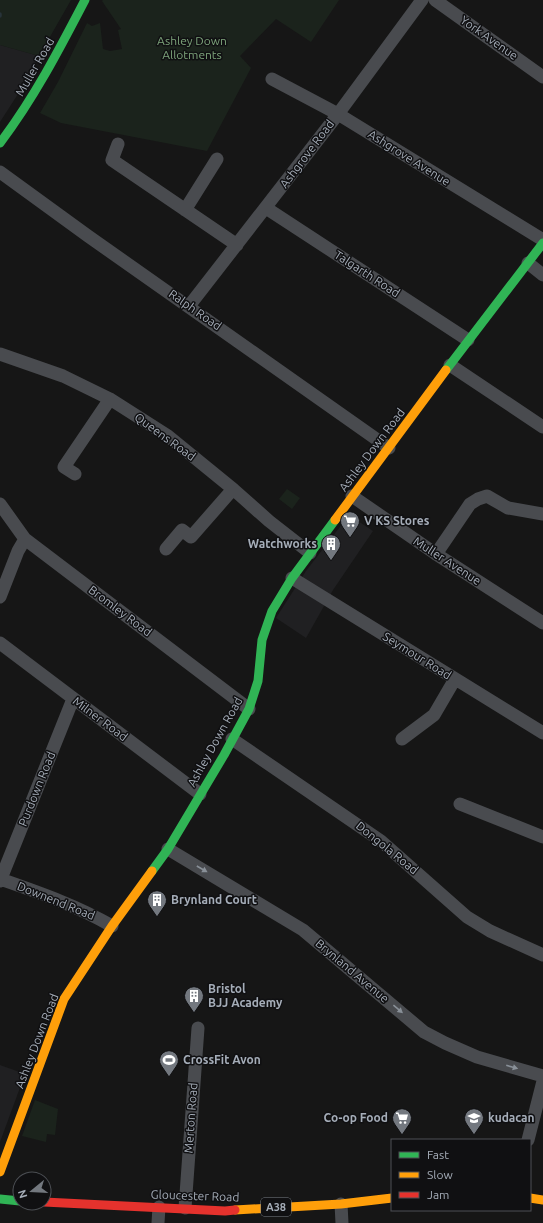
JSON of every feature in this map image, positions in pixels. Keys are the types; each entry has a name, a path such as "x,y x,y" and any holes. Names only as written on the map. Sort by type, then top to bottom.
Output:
{"main road":[{"name":"Muller Road","path":"0,143 19,118 44,78 85,0"},
{"name":"Ashley Down Road","path":"0,1172 64,999 112,926 168,849 224,755 249,709 258,681 262,640 272,611 292,578 310,553 468,340 528,264 543,242"},
{"name":"Gloucester Road","path":"52,1202 225,1211 341,1204 391,1198"},
{"path":"531,1198 543,1200"},
{"path":"0,1199 12,1200"}],"street":[{"name":"Ashgrove Road","path":"189,306 338,114 422,0"},
{"name":"York Avenue","path":"435,0 543,77"},
{"name":"Ashgrove Avenue","path":"272,79 338,114 543,242"},
{"path":"118,144 112,160 237,245"},
{"path":"185,210 217,159"},
{"name":"Ralph Road","path":"0,172 389,448"},
{"name":"Talgarth Road","path":"266,208 468,340"},
{"path":"528,264 543,275"},
{"name":"Queens Road","path":"0,354 63,376 110,399 168,436 233,489 269,521 310,553"},
{"path":"450,365 543,427"},
{"path":"75,474 64,467 110,399"},
{"path":"166,549 182,530 191,537 233,489"},
{"name":"Muller Avenue","path":"352,496 436,554 543,623"},
{"path":"436,554 470,504 478,499 487,496 508,508 543,514"},
{"name":"Bromley Road","path":"0,504 25,539 249,709"},
{"path":"0,597 18,551 25,539"},
{"name":"Seymour Road","path":"292,578 543,733"},
{"name":"Milner Road","path":"0,643 200,794"},
{"path":"402,739 434,715 455,679"},
{"name":"Purdown Road","path":"0,879 73,699"},
{"name":"Dongola Road","path":"232,739 381,841 467,917 490,931 543,955"},
{"path":"460,804 543,837"},
{"name":"Brynland Avenue","path":"168,849 303,930 424,1032 477,1057 543,1076"},
{"name":"Downend Road","path":"0,879 57,899 89,913 112,926"},
{"name":"Merton Road","path":"185,1208 198,1028"},
{"path":"528,1139 543,1081"},
{"path":"341,1204 342,1223"},
{"path":"158,1223 159,1207"}],"shaded area":[{"path":"0,45 39,56 27,80 0,122"},
{"path":"349,515 373,531 333,590 306,638 276,618 306,571"},
{"path":"0,1065 25,1074 0,1142"}],"green space":[{"path":"0,0 71,0 39,56 0,45"},
{"name":"Ashley Down Allotments","path":"339,0 311,42 276,19 240,56 251,68 207,151 61,123 40,113 58,82 87,23 92,26 100,23 103,49 110,51 122,49 118,30 121,29 102,1"},
{"path":"287,489 300,498 292,509 279,499"},
{"path":"35,1100 58,1109 55,1135 47,1134 46,1142 22,1136"}],"traffic: fast":[{"path":"0,143 35,91 85,0"},
{"path":"446,370 543,243"},
{"path":"152,871 168,849 224,755 249,709 258,681 262,640 272,611 292,578 335,520"},
{"path":"0,1199 12,1200"}],"traffic: slow":[{"path":"335,520 446,370"},
{"path":"0,1172 64,999 112,926 152,871"},
{"path":"235,1210 341,1204 391,1198"},
{"path":"531,1198 543,1200"}],"traffic: jam":[{"path":"52,1202 225,1211 235,1210"}],"place":[{"name":"V KS Stores","path":"350,538"},
{"name":"Watchworks","path":"331,561"},
{"name":"Brynland Court","path":"157,917"},
{"name":"Bristol BJJ Academy","path":"194,1013"},
{"name":"CrossFit Avon","path":"169,1077"},
{"name":"Co-op Food","path":"402,1135"},
{"name":"kudacan","path":"474,1135"}]}
